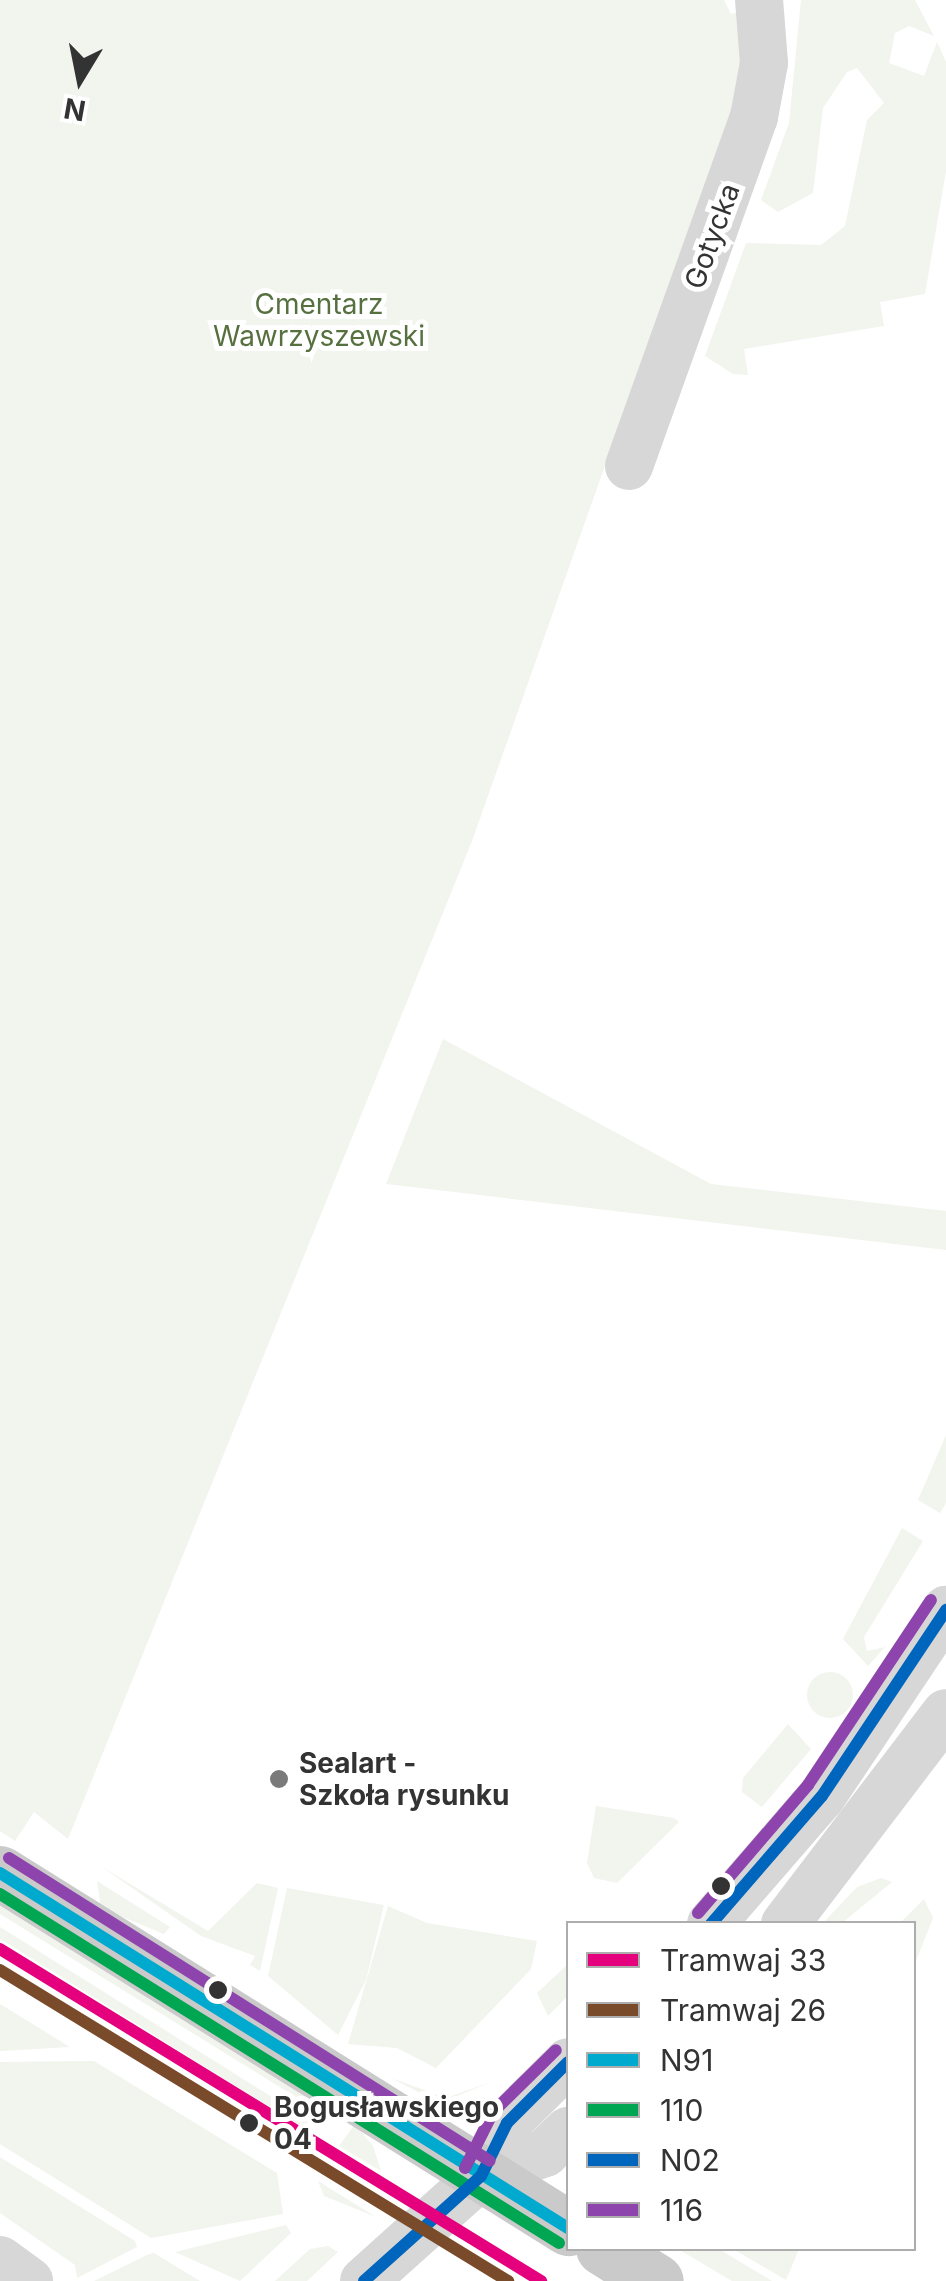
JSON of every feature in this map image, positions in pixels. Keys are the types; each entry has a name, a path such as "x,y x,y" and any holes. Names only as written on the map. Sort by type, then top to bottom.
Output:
{"main road":[{"path":"0,1873 566,2227"},
{"path":"608,2251 656,2281"}],"street":[{"name":"Gotycka","path":"629,466 754,118 764,63 759,0"},
{"path":"715,1921 822,1796 946,1610"},
{"path":"787,1921 946,1712"},
{"path":"481,2176 507,2123 566,2064"},
{"path":"364,2281 481,2176 545,2152 566,2133"},
{"path":"0,2260 29,2281"}],"green space":[{"name":"Cmentarz Wawrzyszewski","path":"0,0 724,0 731,14 742,11 745,36 731,110 472,841 68,1839 34,1812 15,1841 0,1831"},
{"path":"801,0 915,0 934,36 909,26 895,33 889,63 924,76 937,42 946,62 946,171 925,294 880,302 884,326 744,349 748,375 733,374 705,356 746,243 821,245 845,226 867,120 884,103 857,68 847,72 823,108 813,193 778,212 761,200 789,123"},
{"path":"443,1039 711,1184 946,1211 946,1250 386,1184"},
{"path":"946,1435 946,1503 940,1513 918,1500"},
{"path":"902,1528 923,1541 864,1637 867,1651 885,1647 868,1666 843,1639"},
{"path":"830,1672 846,1679 853,1695 846,1711 830,1718 814,1711 807,1695 814,1679"},
{"path":"788,1724 811,1749 762,1807 742,1792 743,1778"},
{"path":"596,1806 679,1822 617,1883 594,1878 587,1863"},
{"path":"102,1867 208,1931 257,1883 278,1888 260,1971 250,1965 255,1956 201,1936"},
{"path":"881,1878 892,1882 844,1921 825,1921 857,1887"},
{"path":"97,1881 170,1927 164,1934 101,1908"},
{"path":"287,1888 384,1905 366,1980 338,2035 268,1976"},
{"path":"924,1899 933,1918 916,1961 916,1921 902,1921"},
{"path":"0,1901 325,2099 317,2110 0,1914"},
{"path":"388,1906 427,1923 537,1941 531,1969 436,2068 397,2048 348,2044"},
{"path":"0,1927 310,2121 305,2129 0,1939"},
{"path":"566,1966 566,1998 548,2016 537,1993"},
{"path":"0,2004 70,2047 0,2051"},
{"path":"94,2061 277,2173 283,2214 151,2238 0,2144 0,2062"},
{"path":"391,2078 446,2098 491,2082 440,2103"},
{"path":"355,2124 373,2146 381,2171 339,2146"},
{"path":"0,2157 135,2241 137,2247 77,2278 75,2265 0,2213"},
{"path":"318,2181 376,2217 324,2196"},
{"path":"286,2225 291,2233 240,2281 175,2252"},
{"path":"328,2246 338,2252 307,2281 275,2281 310,2249"},
{"path":"681,2251 722,2251 772,2281 732,2281"},
{"path":"736,2251 798,2251 786,2280"},
{"path":"154,2253 200,2281 94,2281 147,2255"}],"tram line":[{"name":"33","path":"0,1949 541,2281"},
{"name":"26","path":"0,1970 508,2281"}],"transit line":[{"name":"116","path":"698,1913 808,1785 931,1600"},
{"name":"N02","path":"714,1921 822,1796 946,1610"},
{"name":"116","path":"9,1858 490,2161"},
{"name":"N91","path":"0,1873 566,2227"},
{"name":"110","path":"0,1894 559,2243"},
{"name":"116","path":"465,2168 493,2112 556,2050"},
{"name":"N02","path":"364,2281 481,2176 507,2123 566,2064"}],"place":[{"name":"Sealart - Szkoła rysunku","path":"279,1779"},
{"name":"Bogusławskiego 04","path":"249,2123"}]}
